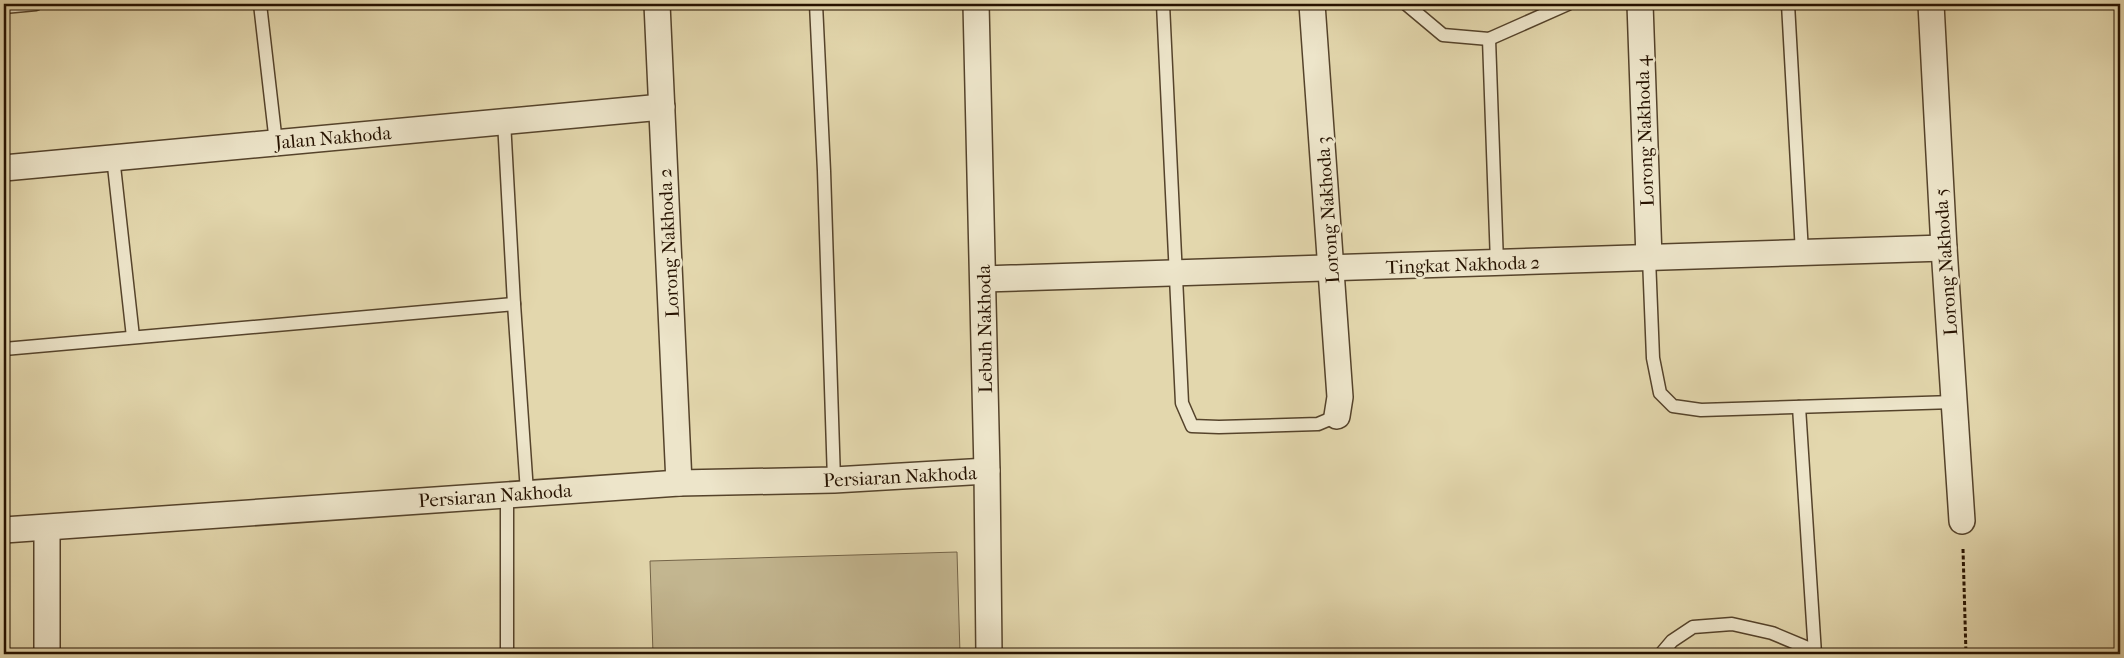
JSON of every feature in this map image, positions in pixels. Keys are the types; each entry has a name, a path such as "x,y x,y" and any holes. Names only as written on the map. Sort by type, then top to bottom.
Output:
{"street":[{"name":"Lorong Nakhoda 2","path":"656,4 679,483"},
{"name":"Lebuh Nakhoda","path":"976,4 988,471 989,654"},
{"name":"Lorong Nakhoda 3","path":"1312,4 1340,397 1336,416"},
{"name":"Lorong Nakhoda 4","path":"1640,4 1650,258"},
{"name":"Lorong Nakhoda 5","path":"1931,4 1944,248 1962,521"},
{"name":"Jalan Nakhoda","path":"4,168 662,106"},
{"name":"Tingkat Nakhoda 2","path":"983,279 1944,248"},
{"name":"Persiaran Nakhoda","path":"4,530 679,483 834,480 988,471"},
{"path":"47,528 47,654"}],"lane":[{"path":"4,7 36,4"},
{"path":"260,4 276,143"},
{"path":"816,4 824,171 834,480"},
{"path":"1163,4 1182,403 1192,426 1220,428 1318,424 1336,416"},
{"path":"1406,4 1443,35 1489,39 1568,4"},
{"path":"1788,4 1802,252"},
{"path":"1489,39 1497,263"},
{"path":"504,121 514,304 517,493 507,654"},
{"path":"113,158 133,337"},
{"path":"1650,258 1653,358 1660,393 1673,406 1701,410 1954,402"},
{"path":"4,349 514,304"},
{"path":"1661,654 1672,641 1693,627 1732,624 1772,633 1815,653 1799,407"}],"path":[{"path":"1962,521 1966,654"}],"shaded area":[{"path":"957,552 960,654 653,654 650,561"}]}
